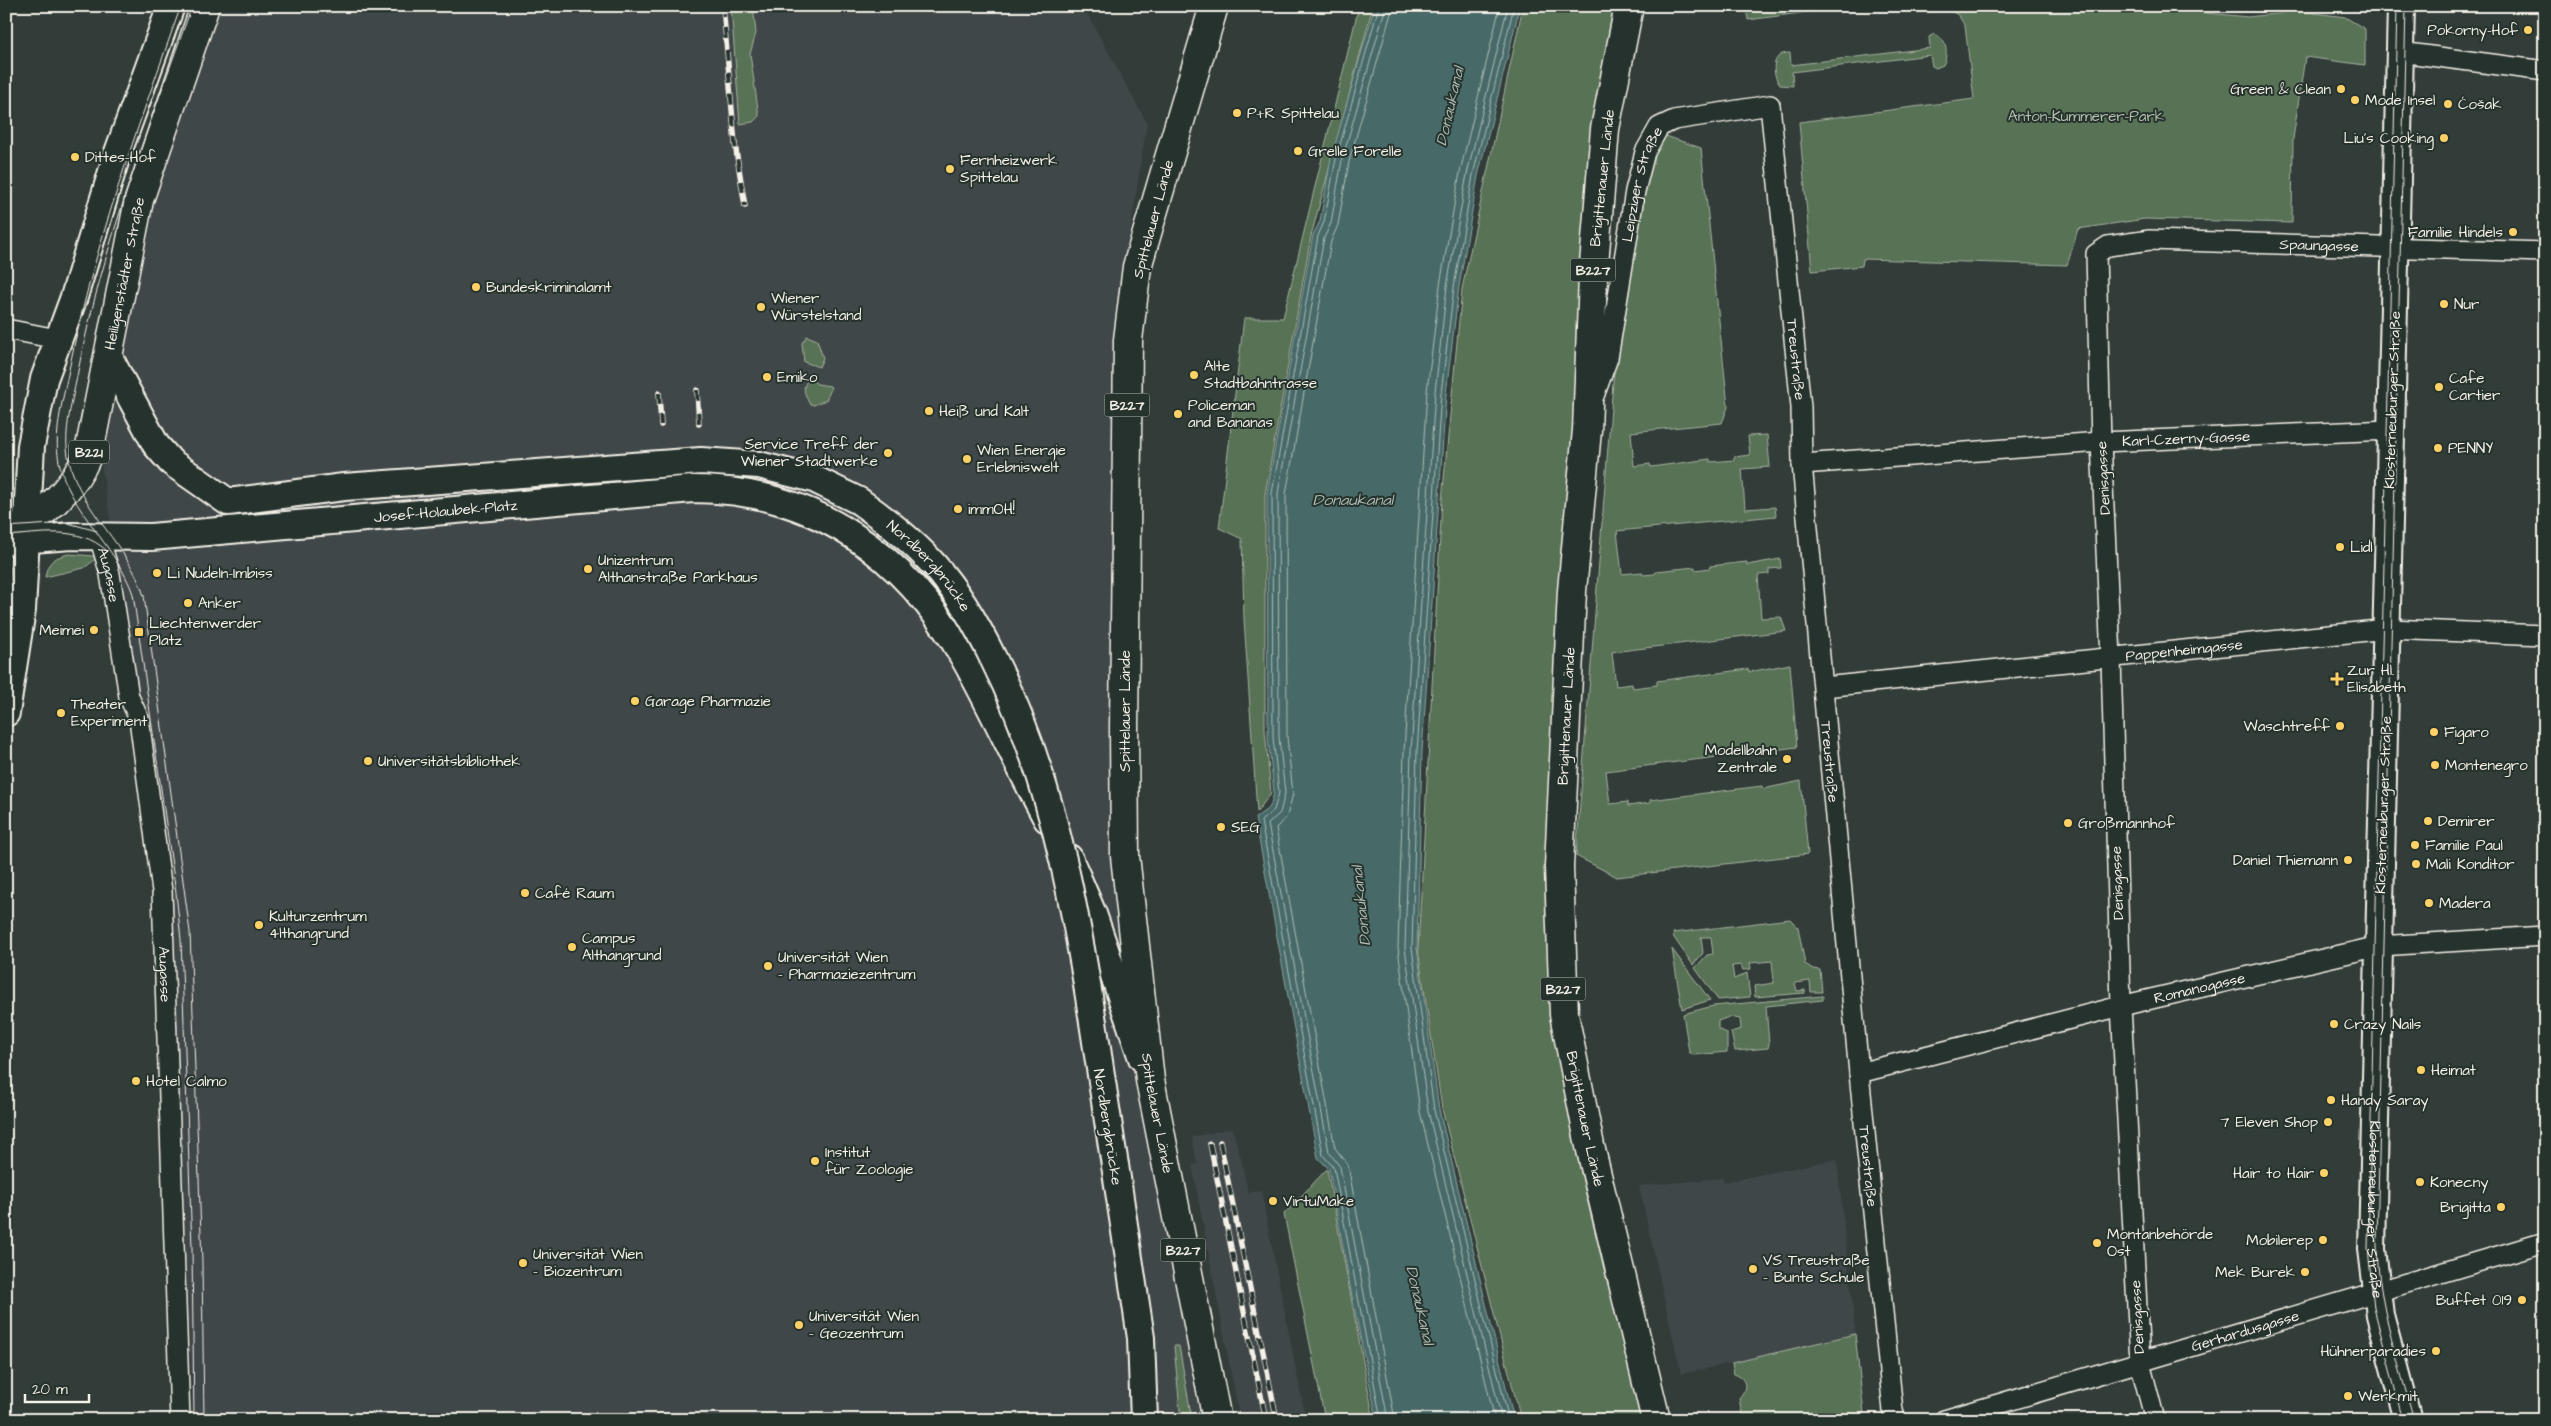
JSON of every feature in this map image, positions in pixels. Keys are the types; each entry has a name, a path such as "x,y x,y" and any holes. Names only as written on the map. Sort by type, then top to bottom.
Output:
{"main road":[{"path":"6,713 22,610 14,532 34,422 46,373 74,297 117,155 171,6"},
{"name":"Heiligenstädter Straße","path":"14,532 60,497 82,469 94,436 139,200 205,6"},
{"name":"Spittelauer Lände","path":"1214,6 1137,267 1128,340 1124,543 1125,856 1150,1080 1217,1420"},
{"name":"Brigittenauer Lände","path":"1629,6 1605,129 1592,277 1588,412 1572,591 1559,867 1564,1014 1590,1146 1656,1420"},
{"name":"Klosterneuburger Straße","path":"2401,6 2397,248 2372,1248 2376,1292 2408,1420"},
{"path":"109,357 156,445 171,462 228,502"},
{"name":"Nordbergbrücke","path":"659,463 721,461 759,465 814,479 859,501 888,521 935,565 956,593 989,649 1025,727 1051,814 1064,867 1115,1165 1141,1338 1144,1420"},
{"name":"Josef-Holaubek-Platz","path":"228,502 344,487 659,463"},
{"path":"601,468 604,496"},
{"name":"Nordbergbrücke","path":"662,491 693,489 739,491 784,501 810,511 834,523 880,554 930,607 964,657 1029,786 1069,858 1092,914 1150,1080"},
{"name":"Josef-Holaubek-Platz","path":"100,536 140,538 229,531 662,491"},
{"path":"14,532 100,536"}],"street":[{"path":"2400,52 2545,71"},
{"name":"Leipziger Straße","path":"1588,412 1608,358 1635,191 1645,152 1659,127 1674,120 1770,105"},
{"name":"Treustraße","path":"1770,105 1801,407 1802,464 1859,1073 1893,1411 1896,1420"},
{"name":"Spaungasse","path":"2096,254 2108,246 2150,240 2545,252"},
{"name":"Denisgasse","path":"2096,254 2101,442 2111,658 2121,1006 2140,1363 2155,1420"},
{"path":"6,329 57,339"},
{"name":"Karl-Czerny-Gasse","path":"1802,464 2101,442 2391,430"},
{"path":"228,502 229,531"},
{"name":"Augasse","path":"100,536 110,574 129,697 139,719 162,891 180,1420"},
{"name":"Pappenheimgasse","path":"1824,687 2387,629 2545,634"},
{"name":"Romanogasse","path":"1859,1073 2121,1006 2379,946 2545,936"},
{"name":"Gerhardusgasse","path":"1944,1420 2545,1242"}],"shaded area":[{"path":"205,6 1083,6 1147,123 1118,312 1125,942 1214,1420 193,1420 170,886 91,402"},
{"path":"1232,1128 1248,1192 1261,1191 1306,1420 1241,1420 1239,1415 1192,1165 1197,1164 1192,1137"},
{"name":"VS Treustraße - Bunte Schule","path":"1837,1159 1864,1414 1844,1420 1743,1420 1739,1398 1745,1391 1746,1384 1741,1376 1734,1374 1732,1363 1681,1374 1639,1186 1722,1178 1724,1182"}],"green space":[{"path":"731,6 753,6 756,33 750,54 759,116 753,122 740,124"},
{"path":"1359,6 1373,6 1311,236 1265,494 1265,730 1271,793 1257,812 1244,619 1242,539 1219,528 1244,318 1283,318"},
{"path":"1523,6 1613,6 1592,139 1547,872 1547,941 1552,1009 1568,1113 1591,1216 1642,1420 1521,1420 1442,1109 1418,949 1442,500 1462,289"},
{"path":"1746,6 1853,6 1748,20"},
{"name":"Anton-Kummerer-Park","path":"1910,6 2137,6 2248,17 2300,11 2345,17 2365,29 2365,65 2305,57 2293,139 2292,223 2145,219 2078,229 2067,265 1863,259 1862,266 1812,271 1799,122 1974,99 1965,26 1958,15 1949,10 1915,13 1912,12"},
{"path":"1934,34 1942,39 1946,47 1945,61 1943,65 1936,68 1932,66 1930,55 1792,72 1793,86 1780,85 1775,75 1774,64 1779,56 1784,54 1790,53 1791,65 1930,48 1929,37"},
{"path":"1663,135 1701,148 1728,407 1722,423 1631,432 1634,466 1650,464 1651,467 1710,459 1710,462 1734,460 1734,457 1750,455 1748,436 1767,435 1770,467 1742,469 1745,509 1775,507 1776,516 1617,531 1622,574 1642,572 1643,575 1655,574 1656,571 1695,567 1695,570 1710,568 1710,566 1747,562 1747,565 1780,559 1781,568 1769,569 1769,574 1758,575 1761,618 1781,617 1786,631 1612,652 1616,686 1632,684 1633,688 1657,685 1657,681 1748,669 1749,672 1790,664 1797,747 1606,771 1610,804 1628,802 1628,806 1650,803 1650,800 1762,786 1763,789 1801,781 1808,854 1617,877 1576,856 1616,344 1641,192"},
{"path":"807,336 817,340 823,358 819,367 804,362 802,343"},
{"path":"810,378 817,384 830,386 831,389 826,400 814,405 809,403 804,389 805,384"},
{"path":"69,554 93,556 96,559 84,568 45,577 47,568 52,561"},
{"path":"1790,919 1798,927 1805,964 1813,969 1820,970 1822,992 1811,992 1810,981 1795,983 1797,991 1805,990 1805,993 1755,997 1754,986 1774,983 1772,961 1750,963 1751,969 1743,970 1741,965 1732,966 1734,979 1747,973 1750,997 1718,1000 1695,968 1707,955 1713,954 1711,937 1701,937 1703,953 1693,965 1674,938 1673,933"},
{"path":"1672,949 1710,1000 1682,1009"},
{"path":"1823,996 1823,1000 1766,1006 1768,1048 1735,1051 1731,1032 1741,1029 1740,1019 1729,1017 1718,1021 1718,1029 1727,1033 1727,1052 1693,1055 1689,1052 1683,1014 1713,1006"},
{"path":"1327,1169 1374,1420 1325,1420 1284,1214"},
{"path":"1855,1334 1864,1414 1844,1420 1743,1420 1739,1398 1744,1391 1745,1385 1739,1376 1734,1374 1732,1363"},
{"path":"1174,1346 1179,1346 1192,1420 1181,1420"}],"water":[{"name":"Donaukanal","path":"1375,6 1520,6 1478,176 1459,287 1446,394 1422,752 1417,948 1439,1109 1514,1420 1377,1420 1329,1169 1318,1158 1255,818 1270,807 1274,793 1268,738 1267,493 1313,235 1320,221 1331,158"}],"tram line":[{"path":"181,6 105,228 80,319 62,401 57,438 59,462 64,480 83,512 116,560 133,594 176,893 181,940 192,1248 194,1420"},
{"path":"192,6 128,187 100,278 88,324 69,416 67,450 75,479 94,513 128,561 144,596 190,932 202,1262 204,1420"},
{"path":"2397,6 2368,1249 2374,1308 2403,1420"},
{"path":"2406,6 2377,1244 2378,1267 2385,1311 2414,1420"},
{"path":"6,527 68,523 97,531"},
{"path":"6,536 46,533 71,534 95,542 106,550"}],"railway":[{"path":"723,6 735,144 745,206"},
{"path":"697,390 699,424"},
{"path":"659,393 661,425"},
{"path":"1220,1142 1277,1420"},
{"path":"1210,1144 1266,1420"}],"place":[{"name":"Pokorny-Hof","path":"2528,30"},
{"name":"Green & Clean","path":"2341,89"},
{"name":"Mode Insel","path":"2355,100"},
{"name":"Ćošak","path":"2448,104"},
{"name":"P+R Spittelau","path":"1237,113"},
{"name":"Liu's Cooking","path":"2444,138"},
{"name":"Grelle Forelle","path":"1298,151"},
{"name":"Dittes-Hof","path":"75,157"},
{"name":"Fernheizwerk Spittelau","path":"950,169"},
{"name":"Familie Hindels","path":"2513,232"},
{"name":"Bundeskriminalamt","path":"476,287"},
{"name":"Nur","path":"2444,304"},
{"name":"Wiener Würstelstand","path":"761,307"},
{"name":"Alte Stadtbahntrasse","path":"1194,375"},
{"name":"Emiko","path":"767,377"},
{"name":"Cafe Cartier","path":"2439,387"},
{"name":"Heiß und Kalt","path":"929,411"},
{"name":"Policeman and Bananas","path":"1178,414"},
{"name":"PENNY","path":"2438,448"},
{"name":"Service Treff der Wiener Stadtwerke","path":"888,453"},
{"name":"Wien Energie Erlebniswelt","path":"967,459"},
{"name":"immOH!","path":"958,509"},
{"name":"Lidl","path":"2340,547"},
{"name":"Unizentrum Althanstraße Parkhaus","path":"588,569"},
{"name":"Li Nudeln-Imbiss","path":"157,573"},
{"name":"Anker","path":"188,603"},
{"name":"Meimei","path":"94,630"},
{"name":"Liechtenwerder Platz","path":"139,632"},
{"name":"Zur Hl. Elisabeth","path":"2337,679"},
{"name":"Garage Pharmazie","path":"635,701"},
{"name":"Theater Experiment","path":"61,713"},
{"name":"Waschtreff","path":"2340,726"},
{"name":"Figaro","path":"2434,732"},
{"name":"Modellbahn Zentrale","path":"1787,759"},
{"name":"Universitätsbibliothek","path":"368,761"},
{"name":"Montenegro","path":"2435,765"},
{"name":"Demirer","path":"2428,821"},
{"name":"Großmannhof","path":"2068,823"},
{"name":"SEG","path":"1221,827"},
{"name":"Familie Paul","path":"2415,845"},
{"name":"Daniel Thiemann","path":"2348,860"},
{"name":"Mali Konditor","path":"2416,864"},
{"name":"Café Raum","path":"525,893"},
{"name":"Madera","path":"2429,903"},
{"name":"Kulturzentrum 4lthangrund","path":"259,925"},
{"name":"Campus Althangrund","path":"572,947"},
{"name":"Universität Wien – Pharmaziezentrum","path":"768,966"},
{"name":"Crazy Nails","path":"2334,1024"},
{"name":"Heimat","path":"2421,1070"},
{"name":"Hotel Calmo","path":"136,1081"},
{"name":"Handy Saray","path":"2331,1100"},
{"name":"7 Eleven Shop","path":"2328,1122"},
{"name":"Institut für Zoologie","path":"815,1161"},
{"name":"Hair to Hair","path":"2324,1173"},
{"name":"Konecny","path":"2420,1182"},
{"name":"VirtuMake","path":"1273,1201"},
{"name":"Brigitta","path":"2501,1207"},
{"name":"Mobilerep","path":"2323,1240"},
{"name":"Montanbehörde Ost","path":"2097,1243"},
{"name":"Universität Wien – Biozentrum","path":"523,1263"},
{"name":"VS Treustraße - Bunte Schule","path":"1753,1269"},
{"name":"Mek Burek","path":"2305,1272"},
{"name":"Buffet 019","path":"2522,1300"},
{"name":"Universität Wien – Geozentrum","path":"799,1325"},
{"name":"Hühnerparadies","path":"2436,1351"},
{"name":"Werkmit","path":"2348,1396"}]}
